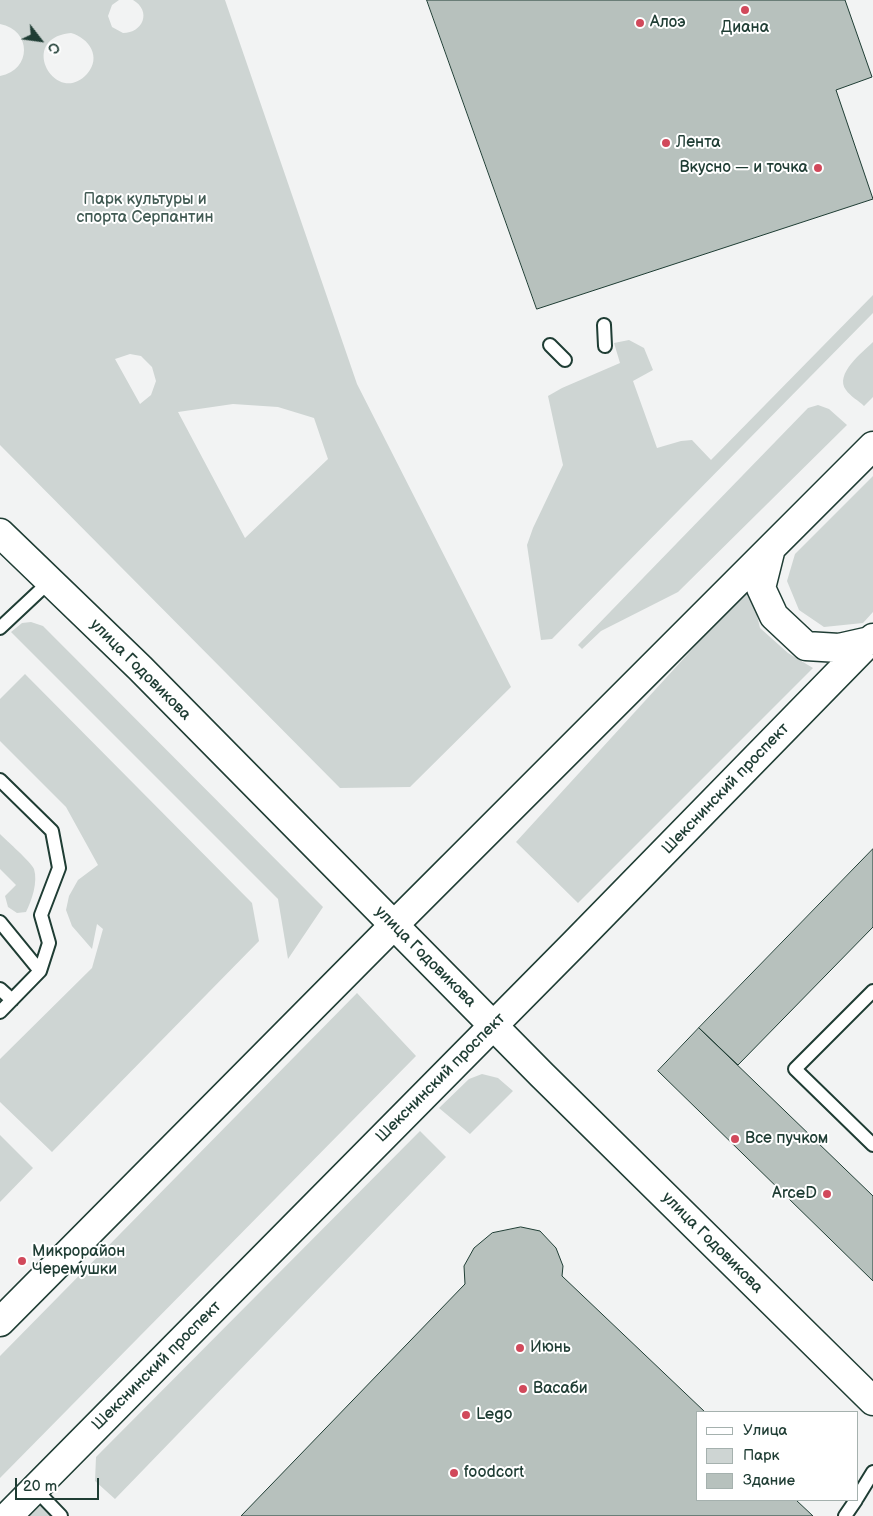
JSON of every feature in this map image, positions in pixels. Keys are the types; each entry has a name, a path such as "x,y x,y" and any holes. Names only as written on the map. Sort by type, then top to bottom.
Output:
{"main road":[{"path":"0,1322 873,446"},
{"name":"улица Годовикова","path":"0,533 140,668 493,1025 873,1401"},
{"path":"771,547 761,588 774,616 806,646 840,648 872,640"},
{"name":"Шекснинский проспект","path":"8,1516 872,640"}],"lane":[{"path":"604,325 605,346"},
{"path":"550,345 565,360"},
{"path":"0,628 49,582"},
{"path":"0,780 52,831 59,868 41,915 50,943 40,971 0,1012"},
{"path":"0,922 40,971"},
{"path":"0,989 12,1000"},
{"path":"873,991 796,1069 873,1145"},
{"path":"858,1496 873,1472"},
{"path":"35,1489 61,1516"},
{"path":"845,1516 855,1501"}],"green space":[{"name":"Парк культуры и спорта Серпантин","path":"0,0 119,0 112,5 108,16 112,27 123,33 136,29 143,21 142,10 133,0 225,0 357,384 511,687 410,787 340,788 0,445 0,76 18,66 24,50 18,34 0,24","holes":["71,33 88,44 93,55 93,61 87,74 75,82 64,83 54,77 47,68 44,57 46,46 55,38","130,354 141,356 152,367 156,381 151,395 140,404 115,359","233,404 278,407 314,418 328,459 245,538 178,412"]},
{"path":"873,295 873,313 552,639 541,640 527,545 533,528 563,465 548,396 620,363 614,343 629,340 644,348 653,370 633,381 657,448 692,440 711,460"},
{"path":"873,342 873,397 864,406 846,390 843,384 844,377 851,364"},
{"path":"818,405 829,409 847,425 678,592 601,631 582,649 578,645 808,408"},
{"path":"873,476 873,612 863,623 824,627 799,610 787,581 795,554"},
{"path":"750,586 760,628 788,653 813,668 578,903 516,842"},
{"path":"31,622 43,626 323,907 288,959 278,899 11,632 22,623"},
{"path":"25,674 252,903 259,941 52,1152 0,1102 0,1059 92,968 103,929 97,924 92,949 72,926 66,910 69,896 78,880 98,865 66,807 0,741 0,699"},
{"path":"0,834 34,869 34,891 26,912 17,913 8,907 5,896 16,885 0,869"},
{"path":"357,993 416,1056 0,1478 0,1356"},
{"path":"482,1074 498,1078 513,1091 470,1134 439,1108 469,1079"},
{"path":"420,1131 446,1157 115,1499 95,1481 96,1457"},
{"path":"0,1135 33,1168 0,1202"},
{"path":"39,1499 55,1516 22,1516"}],"building":[{"name":"Лента","path":"427,0 845,0 872,77 836,90 873,199 537,309"},
{"path":"873,849 873,927 738,1065 699,1028"},
{"path":"699,1028 873,1196 873,1281 658,1071"},
{"name":"Июнь","path":"521,1227 540,1231 556,1248 563,1266 562,1276 704,1411 696,1411 696,1501 797,1501 813,1516 241,1516 465,1284 464,1266 474,1248 492,1233"}],"place":[{"name":"Диана","path":"745,10"},
{"name":"Алоэ","path":"640,23"},
{"name":"Лента","path":"666,143"},
{"name":"Вкусно — и точка","path":"818,168"},
{"name":"Все пучком","path":"735,1139"},
{"name":"ArceD","path":"827,1194"},
{"name":"Микрорайон Черемушки","path":"22,1261"},
{"name":"Июнь","path":"520,1348"},
{"name":"Васаби","path":"523,1389"},
{"name":"Lego","path":"466,1415"},
{"name":"foodcort","path":"454,1473"}]}
